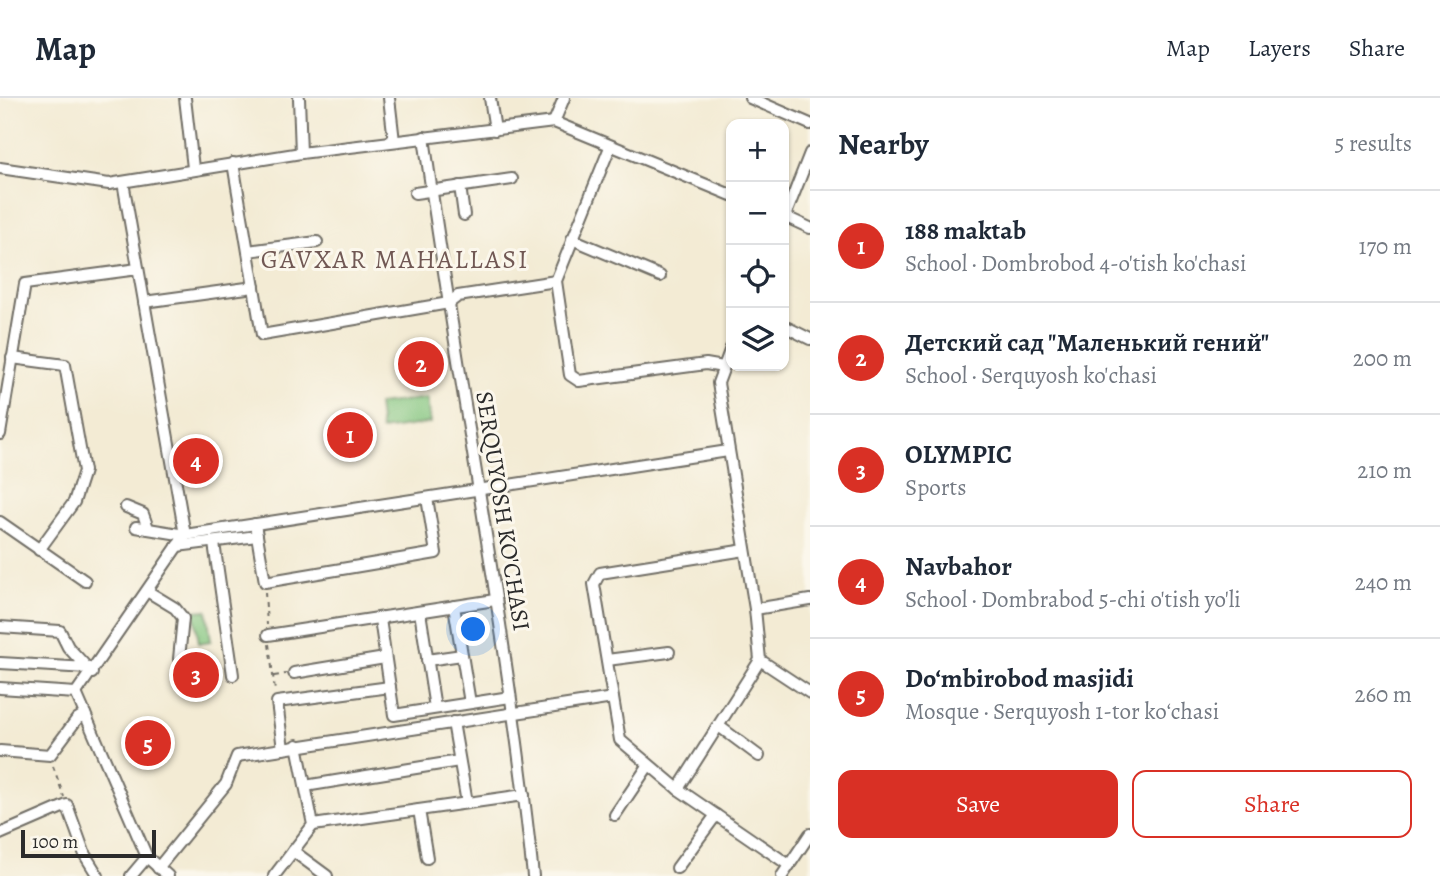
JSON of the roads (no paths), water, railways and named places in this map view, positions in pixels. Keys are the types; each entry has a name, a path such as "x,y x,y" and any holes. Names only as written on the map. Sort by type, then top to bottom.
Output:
{"street":[{"path":"185,98 193,168"},
{"path":"299,98 301,153"},
{"path":"389,98 394,141"},
{"path":"490,98 495,130"},
{"path":"554,122 564,98"},
{"path":"750,98 810,124"},
{"path":"0,169 109,184 193,168 554,122 726,193"},
{"name":"SERQUYOSH KO'CHASI","path":"424,137 513,713 533,876"},
{"path":"610,147 556,281 573,379 706,364 723,367"},
{"path":"789,205 810,153"},
{"path":"233,163 262,334 449,303 458,296 556,281"},
{"path":"415,193 512,179"},
{"path":"75,693 185,535 123,181"},
{"path":"460,187 464,215"},
{"path":"789,219 810,228"},
{"path":"572,239 660,276"},
{"path":"247,251 317,242"},
{"path":"0,434 3,397 25,284 138,269"},
{"path":"144,302 254,287"},
{"path":"789,328 810,339"},
{"path":"12,358 65,365 84,471 75,502 39,550"},
{"path":"678,789 720,727 760,660 755,609 718,383 726,360"},
{"path":"136,527 185,535 728,451"},
{"path":"255,524 265,582 436,553 427,498"},
{"path":"126,507 143,514 148,528"},
{"path":"2,528 85,581"},
{"path":"177,546 257,537"},
{"path":"214,543 233,675"},
{"path":"745,550 600,573 594,584 620,740 678,789 789,865"},
{"path":"147,591 175,608 183,618 179,659"},
{"path":"268,635 495,600"},
{"path":"755,609 810,600"},
{"path":"454,607 470,703"},
{"path":"420,612 435,708"},
{"path":"380,619 394,715 510,697"},
{"path":"0,627 60,631 68,647 90,671"},
{"path":"607,660 669,652"},
{"path":"427,660 462,655"},
{"path":"294,673 386,658"},
{"path":"760,660 810,693"},
{"path":"0,663 90,671"},
{"path":"283,749 277,702 390,687"},
{"path":"0,688 75,693"},
{"path":"75,693 147,857 168,876"},
{"path":"158,868 226,785 237,756 613,698"},
{"path":"0,751 50,755 77,719 85,714"},
{"path":"453,722 467,803"},
{"path":"720,727 759,756"},
{"path":"296,745 313,825"},
{"path":"305,786 459,761"},
{"path":"615,815 648,766"},
{"path":"274,876 313,825 524,795"},
{"path":"0,834 67,805 85,855 97,876"},
{"path":"419,810 427,858"},
{"path":"677,868 716,815"},
{"path":"782,876 810,834"},
{"path":"293,851 327,876"},
{"path":"131,876 147,857"}],"place":[{"name":"Детский сад \"Маленький гений\"","path":"421,364"},
{"name":"188 maktab","path":"350,435"},
{"name":"Navbahor","path":"196,461"},
{"name":"OLYMPIC","path":"196,675"},
{"name":"Do‘mbirobod masjidi","path":"148,743"}],"district":[{"name":"GAVXAR MAHALLASI","path":"395,259"}]}
